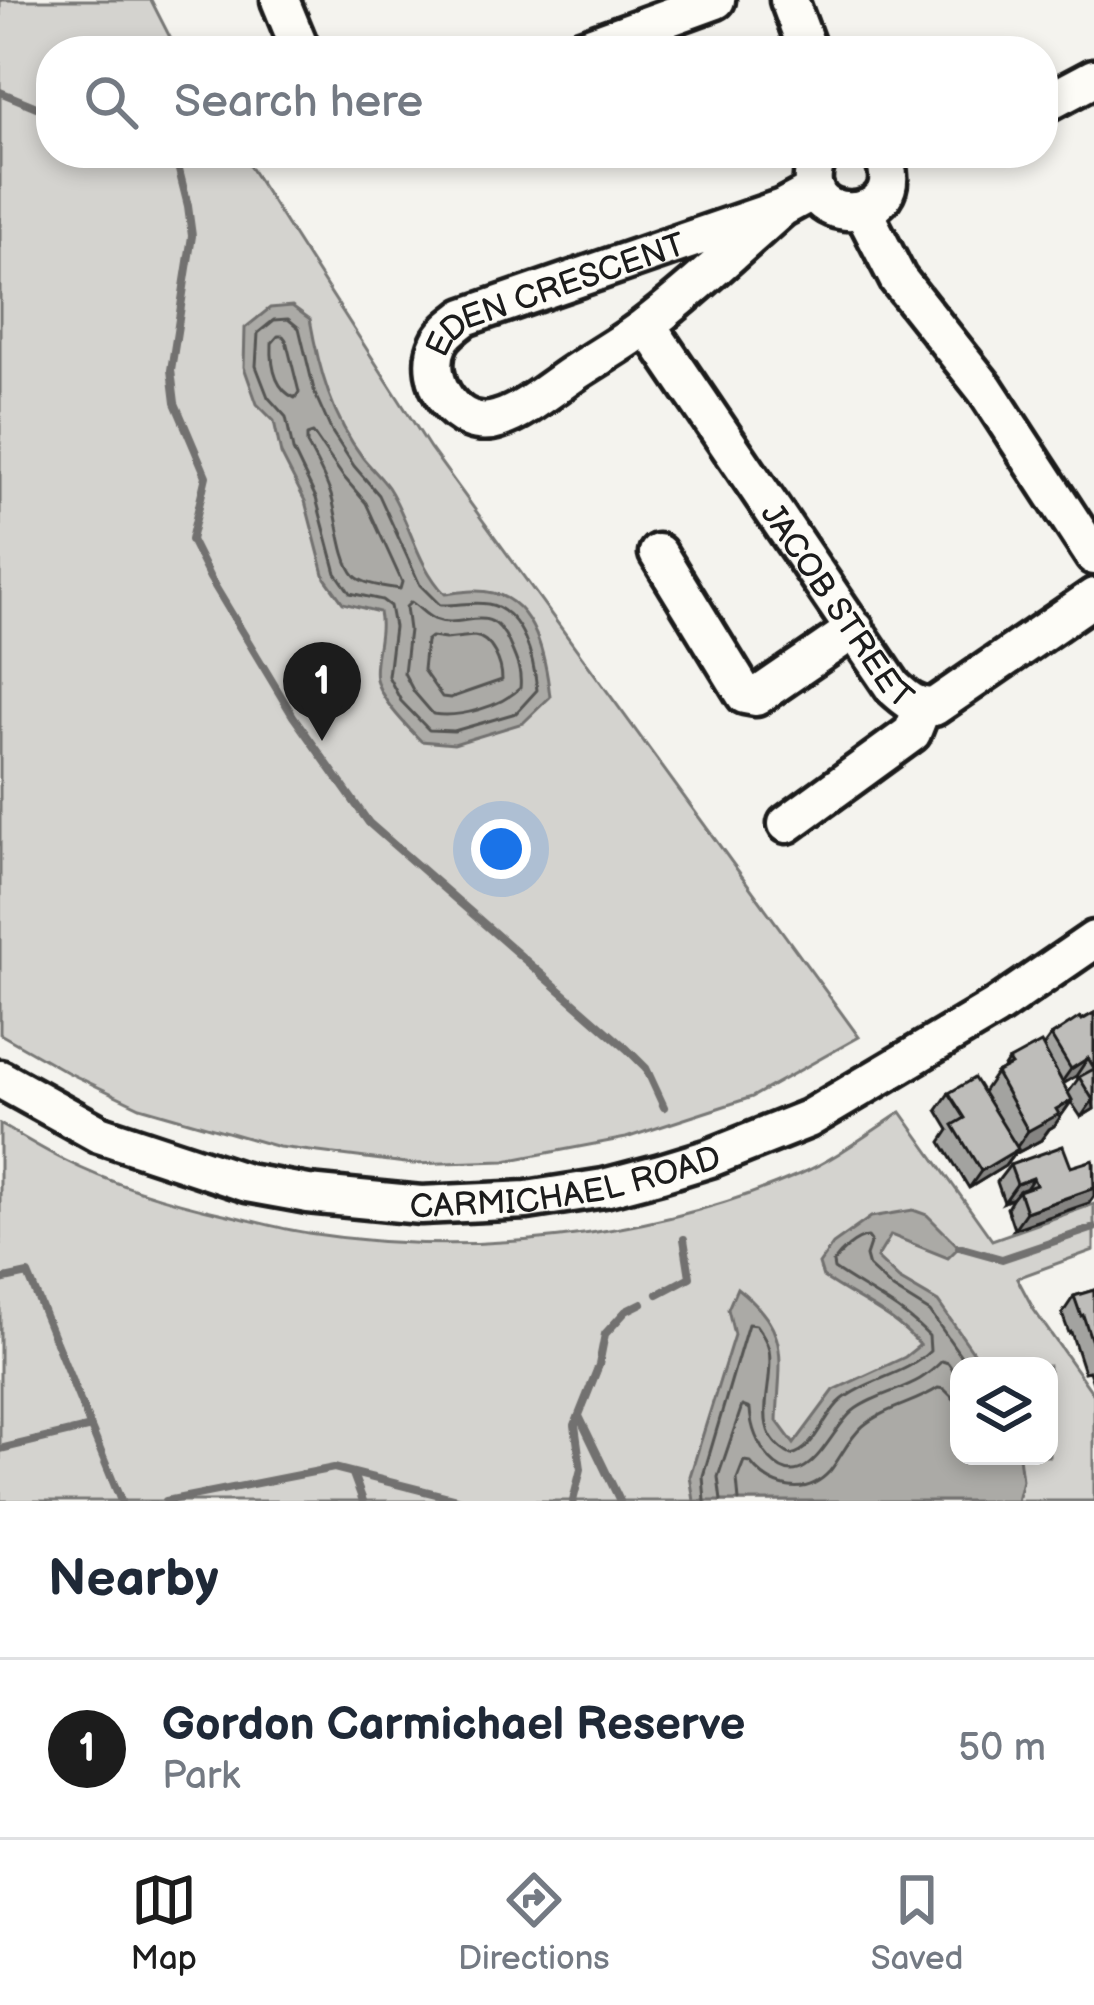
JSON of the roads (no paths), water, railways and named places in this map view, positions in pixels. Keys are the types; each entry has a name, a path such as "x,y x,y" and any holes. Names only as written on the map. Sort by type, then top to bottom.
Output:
{"street":[{"path":"280,0 296,36"},
{"path":"617,36 716,0"},
{"path":"788,0 802,36"},
{"path":"1058,97 1094,78"},
{"path":"814,168 812,178 821,200 841,212 863,211 873,205 886,187 886,168"},
{"name":"EDEN CRESCENT","path":"782,208 647,325 497,420 466,417 450,405 438,386 434,371 438,343 465,317 782,208 815,190"},
{"path":"863,211 898,279 986,389 1094,556"},
{"name":"JACOB STREET","path":"647,325 905,699 922,708 934,707 1094,597"},
{"path":"658,553 746,695 756,697 855,629"},
{"path":"787,824 912,733 922,708"},
{"name":"CARMICHAEL ROAD","path":"0,1079 99,1134 248,1183 308,1194 422,1204 547,1198 661,1173 808,1119 995,1008 1094,940"}],"water":[{"path":"292,306 310,319 323,375 343,426 388,487 435,582 445,594 481,591 508,599 529,621 542,650 550,697 523,723 454,744 421,741 383,696 375,672 379,612 343,603 325,578 305,501 281,454 274,421 257,404 244,367 245,328 270,308"},
{"path":"913,1210 927,1215 959,1247 948,1258 891,1235 877,1258 899,1279 938,1302 977,1357 950,1357 950,1465 1020,1465 1017,1501 694,1501 690,1476 734,1335 728,1309 737,1288 775,1333 780,1363 777,1421 794,1444 834,1390 905,1357 920,1345 885,1315 823,1277 819,1264 833,1244 871,1217"}],"waterway":[{"path":"0,92 36,107"},
{"path":"178,168 192,236 171,370 175,403 206,476 191,540 210,578 293,716 369,823 627,1049 646,1068 664,1107"},
{"path":"959,1247 1002,1259 1094,1228"},
{"path":"658,1294 690,1277 684,1239"},
{"path":"0,1280 28,1274 121,1501"},
{"path":"573,1501 581,1469 575,1425 599,1365 605,1334 626,1311 642,1303"},
{"path":"579,1416 620,1501"},
{"path":"0,1449 91,1427"},
{"path":"166,1501 334,1468 464,1501"},
{"path":"353,1474 363,1501"}],"place":[{"name":"Gordon Carmichael Reserve","path":"322,741"}]}
